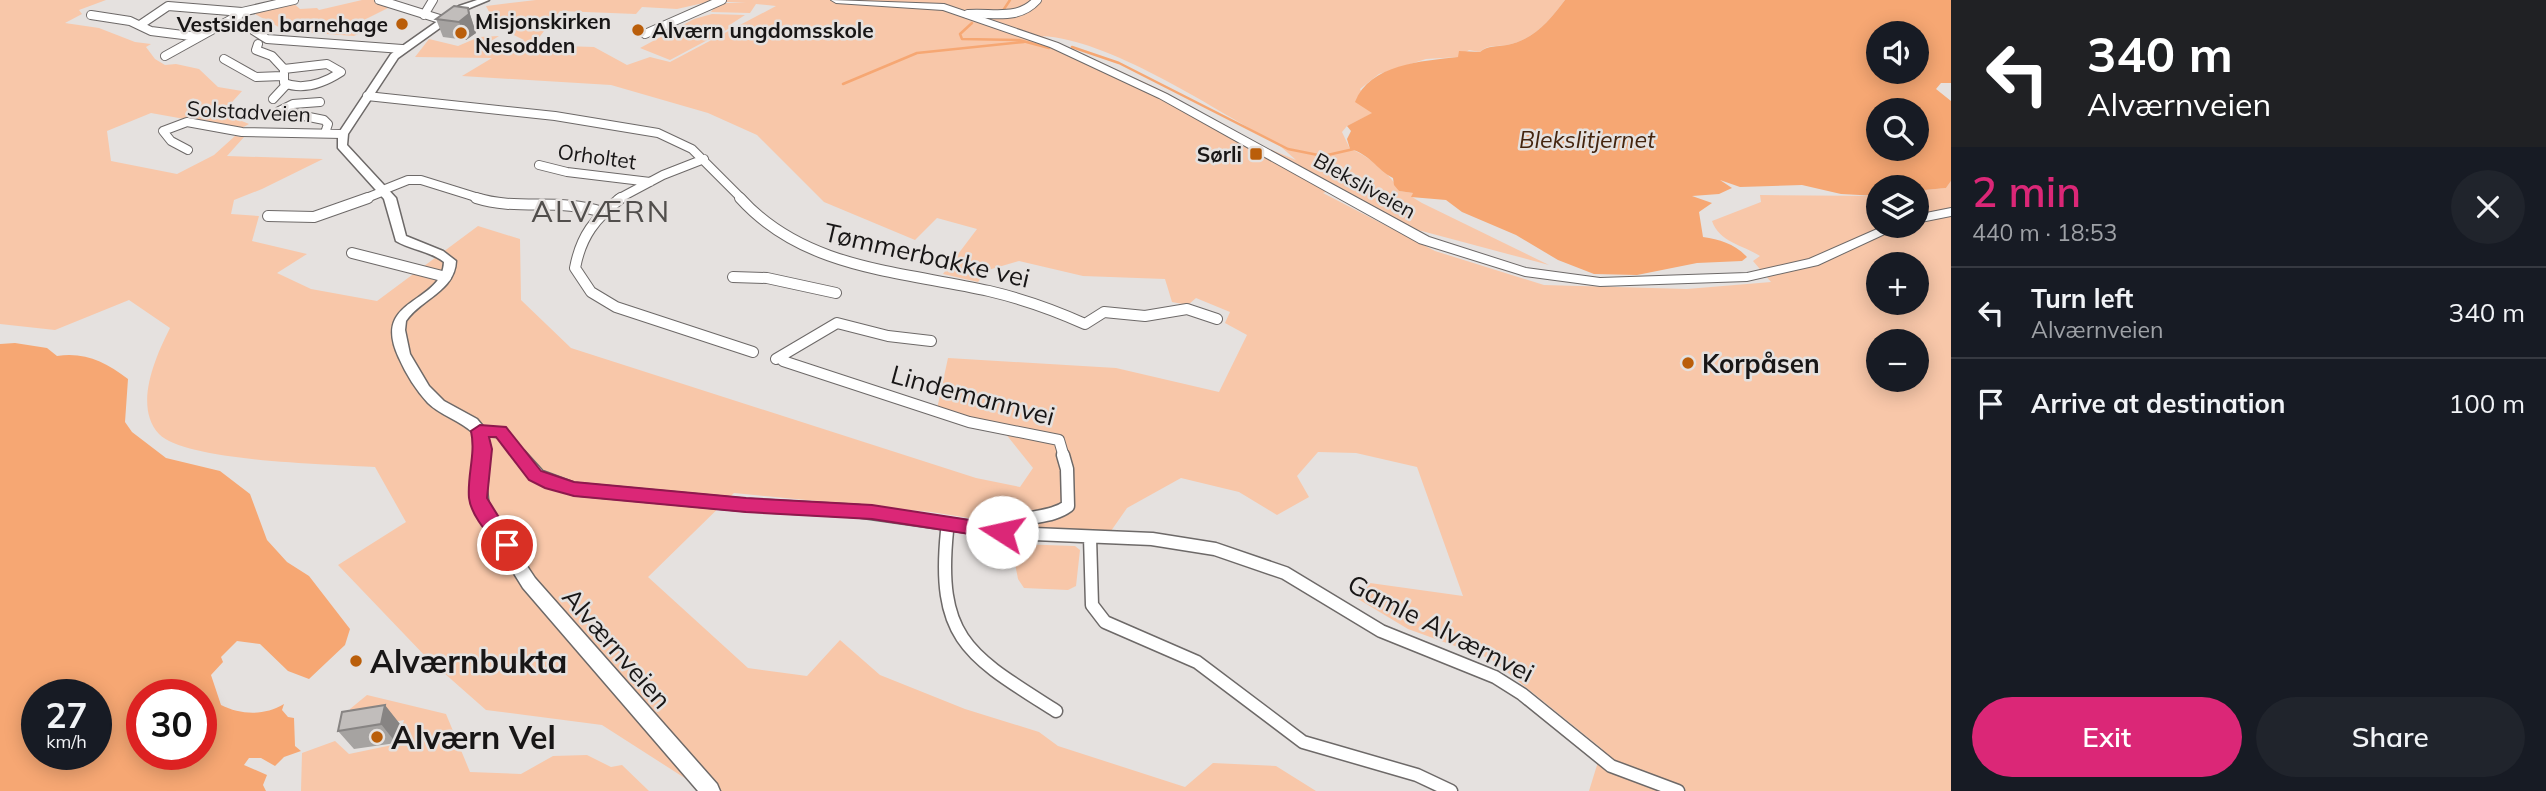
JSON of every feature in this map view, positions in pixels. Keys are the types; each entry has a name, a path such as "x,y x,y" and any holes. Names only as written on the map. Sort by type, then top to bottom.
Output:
{"main road":[{"path":"480,431 435,401 408,363 399,340 399,326 404,314 446,277 451,266 446,257 400,238 394,207 383,190 345,151 343,134 387,64 402,49 467,5 485,0"},
{"name":"Bleksliveien","path":"836,0 920,4 968,14 1054,45 1142,85 1424,240 1525,272 1600,282 1747,277 1813,262 1868,238"},
{"path":"1929,216 1951,212"},
{"name":"Alværnveien","path":"480,431 483,449 478,498 516,564 634,707 710,791"}],"street":[{"path":"140,24 168,6 242,12 293,0"},
{"path":"379,0 443,20"},
{"path":"424,15 433,0"},
{"path":"645,34 722,0"},
{"path":"968,14 1018,13 1032,7 1037,0"},
{"path":"165,56 242,12"},
{"path":"91,15 140,24 151,31 199,37"},
{"path":"234,18 267,39 402,49"},
{"path":"223,59 256,77 284,77 323,64 341,70 329,83 305,86 284,77 272,56 256,50 258,44"},
{"path":"273,99 284,77"},
{"name":"Tømmerbakke vei","path":"367,96 609,124 674,139 704,159 769,226 804,247 836,259 999,292 1045,306 1084,324 1098,314 1108,312 1144,316 1187,309 1217,319"},
{"name":"Solstadveien","path":"320,102 281,108 281,113 324,120 328,125 325,133"},
{"path":"269,108 281,108"},
{"name":"Solstadveien","path":"188,150 171,141 163,131 187,122 242,132 343,134"},
{"name":"Orholtet","path":"602,212 650,182 704,159"},
{"name":"Orholtet","path":"539,165 594,176 650,182"},
{"path":"268,216 293,222 308,220 408,180 421,180 496,204 582,205 602,212 588,227 575,257 578,275 591,292 616,307 753,352"},
{"path":"352,253 446,277"},
{"path":"733,277 743,273 800,288 836,293"},
{"name":"Lindemannvei","path":"931,341 888,336 836,323 779,360 969,422 1059,440 1067,469 1068,506 1059,513 1010,524 1002,532"},
{"name":"Gamle Alværnvei","path":"480,431 503,433 535,475 566,488 746,505 867,512 1002,532 1152,539 1215,549 1285,573 1381,631 1495,677 1522,694 1611,766 1678,791"},
{"path":"947,531 942,589 946,610 956,633 991,669 1056,711"},
{"path":"1090,537 1092,605 1105,622 1197,662 1303,742 1416,775 1451,791"}],"shaded area":[{"path":"0,0 106,0 79,10 82,14 65,23 99,28 135,42 151,44 146,47 155,59 165,65 176,64 199,69 218,87 242,91 233,101 230,116 249,124 240,129 151,113 107,131 111,161 177,174 214,155 235,136 244,137 227,156 323,159 234,200 231,214 259,216 252,241 307,254 277,273 311,289 377,301 478,226 520,239 521,300 571,348 976,478 1020,487 1033,468 1005,433 937,409 948,358 1116,368 1219,392 1247,335 1225,323 1230,312 1196,298 1188,305 1172,302 1165,279 1083,276 1019,261 988,270 978,282 943,274 977,229 937,218 915,240 824,202 757,135 708,113 611,85 462,76 492,58 415,57 429,39 458,46 479,37 499,36 477,50 503,51 524,40 497,27 486,6 536,0 1565,0 1540,28 1517,42 1489,47 1480,52 1469,50 1458,57 1426,59 1379,74 1360,89 1373,113 1347,126 1342,132 1350,149 1378,166 1399,191 1413,193 1412,197 1422,203 1549,265 1418,230 1336,188 1323,193 1435,251 1544,285 1687,289 1771,282 1753,261 1760,256 1720,234 1712,221 1761,202 1760,195 1866,196 1866,238 1929,238 1929,190 1946,188 1951,181 1951,791 1589,791 1602,749 1491,659 1408,629 1358,599 1370,583 1463,596 1417,467 1356,453 1318,452 1297,476 1309,497 1277,515 1239,492 1181,478 1127,508 1111,531 1052,531 931,512 734,493 648,577 748,668 807,676 840,640 880,675 965,709 1039,732 1058,746 1185,787 1213,763 1276,766 1316,791 705,791 602,725 486,710 427,658 338,565 406,522 375,467 261,460 198,451 174,443 159,434 151,423 147,396 154,366 170,328 129,300 55,330 0,324","holes":["712,1 746,3 717,3 711,12 750,13 756,4 776,6 670,62 650,57 627,65 594,47 533,45 560,11 636,14 642,7 677,9","1042,36 1069,40 1099,50 1164,79 1280,146 1296,160 1262,146 1157,88"]},
{"path":"362,0 377,0 390,7 358,23 370,28 354,36 286,31 253,13 291,1 300,9 319,10"},
{"path":"712,14 745,15 728,26 732,27 670,60 640,48 694,19"},
{"path":"1015,544 1075,546 1080,550 1076,586 1068,590 1024,588 1018,579 1012,548"},
{"path":"367,695 446,714 470,772 521,774 553,756 587,755 611,767 622,765 649,791 301,791 302,753 335,741 349,754 397,744 404,720 350,730 350,709"}],"water":[{"name":"Blekslitjernet","path":"1565,0 1951,0 1951,83 1941,83 1936,89 1951,101 1951,181 1946,188 1929,190 1929,175 1866,175 1866,195 1841,194 1802,185 1740,187 1720,180 1732,188 1719,194 1692,196 1712,203 1699,212 1703,237 1737,248 1747,257 1742,261 1697,263 1637,275 1594,274 1558,260 1516,235 1462,212 1446,200 1411,197 1413,193 1399,191 1393,178 1363,154 1350,149 1347,139 1351,131 1347,126 1372,113 1355,102 1372,79 1414,63 1458,57 1459,51 1480,52 1489,47 1517,42 1533,34"},
{"path":"15,343 47,348 57,356 86,357 103,363 128,379 125,422 132,432 166,458 220,471 250,494 267,540 287,562 309,576 350,629 345,645 309,679 288,671 260,644 237,641 221,657 223,662 211,675 212,679 126,679 126,770 217,770 217,693 221,705 236,711 269,711 284,704 282,710 288,717 294,718 295,746 301,751 284,757 275,766 261,758 249,758 244,765 267,775 263,785 266,791 0,791 0,344"}],"building":[{"path":"454,6 468,8 469,14 459,22 436,19"},
{"path":"385,705 381,724 338,731 342,712"}],"waterway":[{"path":"1002,12 1010,0"},
{"path":"972,23 960,34 962,39 1019,40 1049,48"},
{"path":"843,84 917,53 1024,42"},
{"path":"1072,47 1119,63 1288,149 1323,156 1354,149"}],"place":[{"name":"Vestsiden barnehage","path":"402,24"},
{"name":"Alværn ungdomsskole","path":"638,30"},
{"name":"Misjonskirken Nesodden","path":"461,33"},
{"name":"Sørli","path":"1256,154"},
{"name":"Korpåsen","path":"1688,363"},
{"name":"Alværnbukta","path":"356,661"},
{"name":"Alværn Vel","path":"377,737"}],"district":[{"name":"ALVÆRN","path":"601,211"}],"route":[{"path":"507,545 482,510 478,498 483,449 480,431 500,431 535,475 558,486 746,505 872,512 1002,532"}]}
